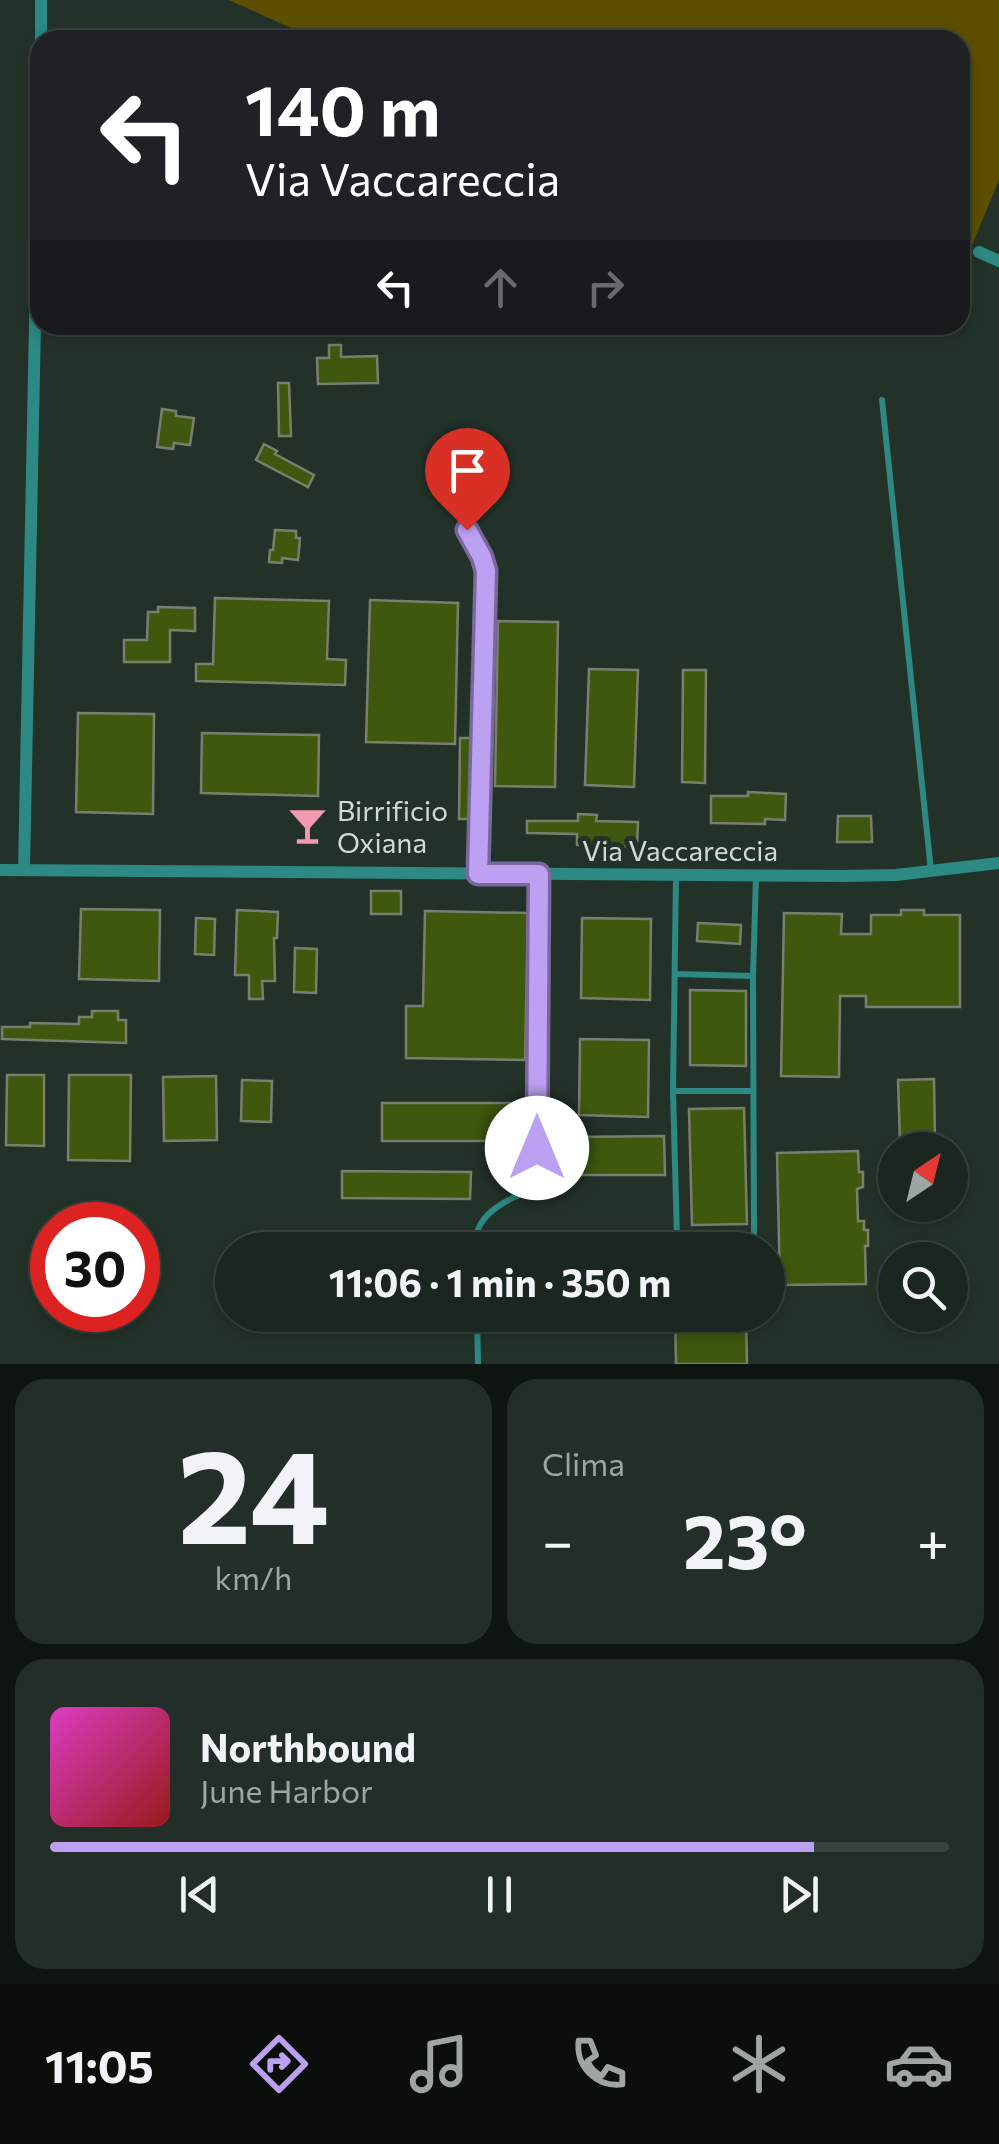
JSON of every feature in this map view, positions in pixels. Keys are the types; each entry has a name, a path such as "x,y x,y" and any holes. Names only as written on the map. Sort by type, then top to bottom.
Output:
{"street":[{"path":"41,30 42,0"},
{"path":"979,252 999,261"},
{"path":"24,870 35,335"},
{"path":"467,530 486,571 478,874"},
{"name":"Via Vaccareccia","path":"0,870 874,876 999,863"},
{"path":"537,1187 539,874"}],"lane":[{"path":"882,400 932,872"},
{"path":"676,876 673,1091 677,1239 754,1238 752,976 756,875"},
{"path":"675,974 752,976"},
{"path":"673,1091 752,1091"},
{"path":"477,1232 489,1214 537,1187"},
{"path":"478,1332 478,1364"}],"shaded area":[{"path":"229,0 999,0 999,180 970,250 970,30 295,30"}],"building":[{"path":"329,345 341,345 341,357 377,356 378,383 318,384 317,358 329,358"},
{"path":"278,383 289,383 291,436 279,436"},
{"path":"162,409 194,418 190,445 157,447"},
{"path":"264,444 314,475 308,487 256,460"},
{"path":"275,530 296,531 296,538 300,538 298,560 282,558 282,563 269,562"},
{"path":"215,598 329,601 327,659 346,660 345,685 196,681 196,664 213,664"},
{"path":"370,600 458,603 455,744 366,742"},
{"path":"158,607 195,608 195,631 170,630 170,662 124,662 124,640 147,640 148,612 158,612"},
{"path":"498,621 558,622 555,787 495,786"},
{"path":"589,669 638,670 634,787 585,785"},
{"path":"683,670 706,670 705,783 682,782"},
{"path":"78,713 154,714 153,814 76,812"},
{"path":"202,733 319,735 318,796 201,793"},
{"path":"460,738 471,738 469,819 459,819"},
{"path":"748,792 786,794 785,820 765,819 765,824 711,823 711,796 748,796"},
{"path":"578,814 597,815 596,821 638,822 637,847 577,845 577,834 527,833 527,821 578,821"},
{"path":"838,816 871,816 872,842 837,842"},
{"path":"371,891 401,891 401,914 371,914"},
{"path":"81,909 160,910 159,981 79,979"},
{"path":"237,910 278,912 275,981 262,981 263,999 249,999 249,975 235,975"},
{"path":"901,910 924,910 924,915 960,915 960,1007 866,1007 866,996 840,996 839,1077 781,1076 784,913 842,914 841,934 871,934 871,915 901,915"},
{"path":"425,911 528,913 525,1060 406,1058 406,1006 423,1006"},
{"path":"196,918 215,919 214,955 195,954"},
{"path":"582,918 651,919 650,1000 581,998"},
{"path":"698,923 741,925 740,944 697,941"},
{"path":"295,948 317,949 316,993 294,992"},
{"path":"690,990 746,991 746,1066 690,1065"},
{"path":"92,1011 118,1011 118,1020 126,1020 126,1043 2,1039 2,1027 79,1024 79,1017 92,1017"},
{"path":"580,1039 649,1040 648,1117 579,1115"},
{"path":"7,1075 44,1075 44,1146 6,1145"},
{"path":"69,1075 131,1075 130,1161 68,1160"},
{"path":"216,1076 217,1140 164,1141 163,1077"},
{"path":"934,1079 935,1132 900,1132 898,1080"},
{"path":"242,1080 272,1081 271,1122 241,1121"},
{"path":"382,1103 510,1103 510,1141 382,1141"},
{"path":"744,1108 747,1224 692,1225 689,1109"},
{"path":"664,1136 665,1175 572,1175 572,1137"},
{"path":"858,1151 863,1187 857,1189 858,1221 864,1221 864,1230 868,1230 866,1284 785,1285 785,1232 779,1232 777,1153"},
{"path":"342,1171 471,1172 470,1199 342,1198"},
{"path":"675,1332 746,1332 747,1364 676,1364"}],"place":[{"name":"Birrificio Oxiana","path":"307,826"}],"route":[{"path":"467,530 486,571 478,874 539,874 537,1148"}]}
